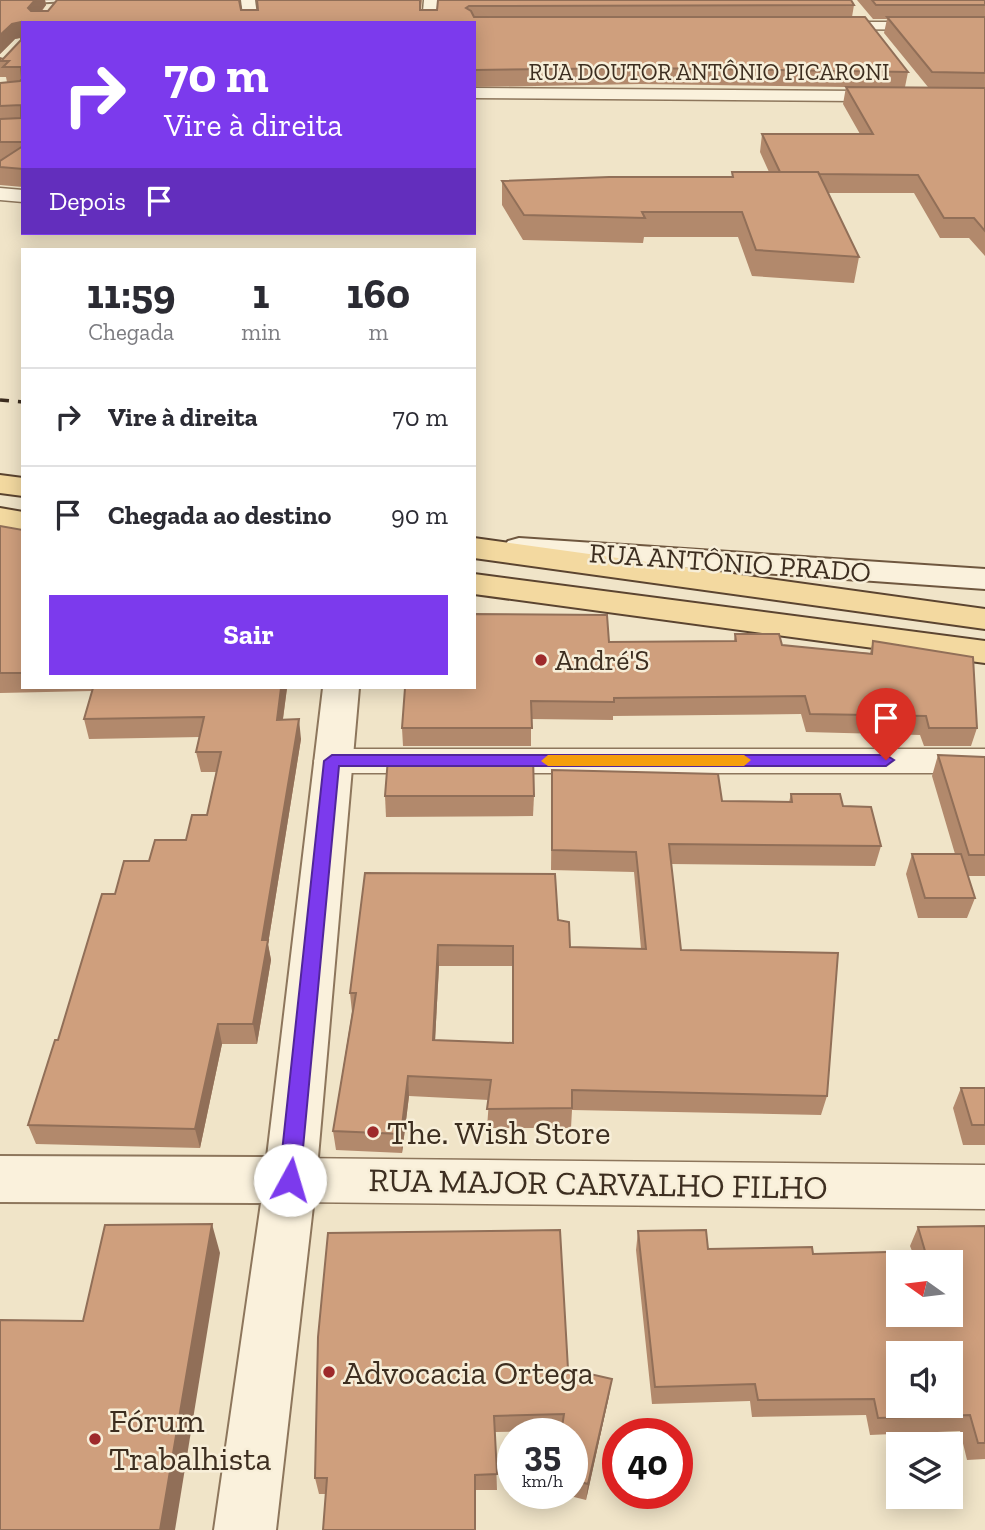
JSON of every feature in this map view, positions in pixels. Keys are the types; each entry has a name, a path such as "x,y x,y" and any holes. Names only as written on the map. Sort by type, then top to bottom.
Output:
{"main road":[{"path":"0,484 21,487"},
{"path":"0,517 21,520"},
{"path":"476,547 985,619"},
{"path":"476,584 985,652"}],"street":[{"path":"47,18 62,0"},
{"path":"248,0 251,21"},
{"path":"429,21 431,0"},
{"path":"855,9 884,46"},
{"path":"801,26 985,26"},
{"path":"907,76 922,96"},
{"name":"RUA DOUTOR ANTÔNIO PICARONI","path":"476,93 985,97"},
{"path":"0,194 21,196"},
{"name":"RUA ANTÔNIO PRADO","path":"476,547 985,579"},
{"path":"245,1530 290,1180 341,689"},
{"path":"332,761 985,761"},
{"name":"RUA MAJOR CARVALHO FILHO","path":"0,1179 985,1187"}],"lane":[{"path":"0,3 62,0"}],"building":[{"path":"0,0 35,0 28,8 31,11 48,11 57,0 239,0 241,10 258,10 257,0 420,0 420,10 437,10 438,0 851,0 854,5 466,8 474,17 865,17 908,72 641,68 476,70 476,21 21,21 12,24 0,35"},
{"path":"872,0 985,0 985,5 876,5"},
{"path":"887,17 985,17 985,73 932,72"},
{"path":"21,40 21,67 3,67 9,61 0,61 0,58 3,59"},
{"path":"20,81 21,105 0,106 0,83"},
{"path":"846,87 985,88 985,231 974,218 944,218 918,175 780,172 762,134 873,134"},
{"path":"21,118 21,142 0,142 0,119"},
{"path":"21,147 21,169 0,167 0,161"},
{"path":"732,172 818,172 859,257 756,250 742,212 642,212 645,218 524,215 502,181 609,177 733,177"},
{"path":"0,526 21,530 21,673 0,673"},
{"path":"476,614 607,615 609,642 736,641 735,634 779,634 782,645 872,654 873,641 973,657 977,728 929,728 926,716 810,714 805,696 614,698 614,702 531,701 532,728 402,728 405,689 476,689"},
{"path":"93,689 281,689 277,720 299,719 262,940 268,940 253,1024 218,1024 195,1129 28,1125 55,1040 58,1040 102,894 115,894 124,861 149,861 155,840 186,840 192,815 207,815 221,752 196,752 204,717 84,719"},
{"path":"399,755 533,755 534,796 385,796 388,758 399,758"},
{"path":"938,755 985,757 985,855 969,855"},
{"path":"552,770 718,774 722,801 792,802 791,794 840,794 843,806 871,807 881,846 669,844 681,950 838,953 827,1096 572,1090 572,1108 487,1109 491,1080 408,1076 401,1134 333,1131 356,993 350,993 365,873 555,874 558,920 569,922 570,947 646,949 636,852 552,850","holes":["438,945 513,946 513,1043 433,1040"]},
{"path":"912,854 961,854 975,898 925,898"},
{"path":"961,1088 985,1088 985,1125 972,1125"},
{"name":"Fórum Trabalhista","path":"212,1224 160,1530 0,1530 0,1320 83,1321 105,1225"},
{"path":"985,1226 985,1443 978,1443 970,1415 963,1415 963,1341 886,1341 886,1418 878,1418 874,1399 758,1400 755,1384 655,1387 638,1231 706,1230 708,1249 812,1247 813,1254 886,1252 886,1327 963,1327 963,1250 925,1250 918,1227"},
{"path":"560,1230 568,1369 612,1379 588,1484 588,1418 563,1418 564,1414 494,1416 497,1474 475,1475 475,1530 323,1530 327,1478 315,1478 318,1337 328,1233"}],"railway":[{"path":"0,400 21,402"}],"slow traffic":[{"path":"548,761 744,760"}],"place":[{"name":"André'S","path":"541,660"},
{"name":"The. Wish Store","path":"373,1132"},
{"name":"Advocacia Ortega","path":"329,1372"},
{"name":"Fórum Trabalhista","path":"95,1439"}],"route":[{"path":"290,1180 332,761 886,760"}]}
